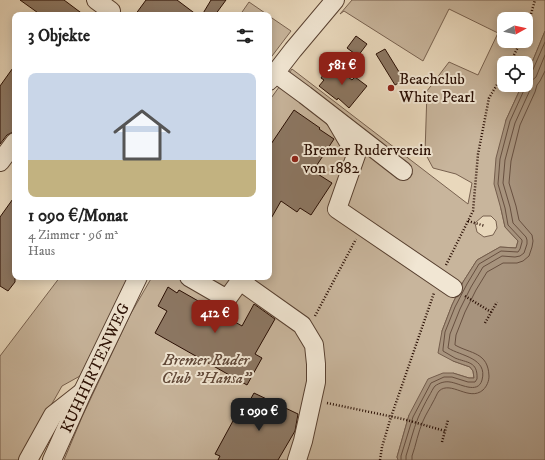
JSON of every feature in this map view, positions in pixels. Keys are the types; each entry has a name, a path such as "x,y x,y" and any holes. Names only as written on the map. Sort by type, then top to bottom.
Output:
{"street":[{"path":"96,0 110,12"},
{"path":"335,0 272,77 305,95 403,171"},
{"path":"335,119 356,155 337,209 453,288"},
{"path":"0,162 12,146"},
{"name":"KUHHIRTENWEG","path":"52,460 137,280"},
{"path":"194,280 227,299 240,281 302,325 314,345 316,382 303,440 296,460"},
{"path":"28,460 52,415 84,391"}],"path":[{"path":"532,12 535,0"},
{"path":"468,220 485,226"},
{"path":"306,332 362,226"},
{"path":"453,288 491,312"},
{"path":"485,323 497,302"},
{"path":"312,400 403,419 445,431"},
{"path":"442,442 448,420"}],"green space":[{"name":"Bremer Ruder Club \"Hansa\"","path":"352,0 545,0 545,31 533,60 533,56 497,56 497,92 519,92 506,120 501,209 505,227 518,241 516,248 500,247 477,260 463,282 442,331 453,361 470,367 473,371 474,378 453,373 409,415 397,457 398,460 64,460 82,417 130,315 150,280 272,280 272,97 292,69 468,204 472,183 456,174 433,168 425,153 427,91 449,62 478,75 497,35 497,48 533,48 533,12 497,12 497,33 449,9 423,61 344,11 340,14","holes":["483,216 491,216 496,221 497,228 493,235 484,237 477,232 475,223"]},
{"path":"249,2 264,12 242,12"},
{"path":"272,18 291,31 272,56"},
{"path":"58,280 128,280 80,376 62,386 20,460 0,460 0,356"}],"water":[{"path":"545,31 545,460 398,460 397,457 409,415 428,379 443,373 453,373 474,378 473,371 470,367 453,361 438,353 442,331 463,282 477,260 500,247 516,248 518,241 505,227 494,184 496,158 506,120 519,92 533,92 533,60"}],"building":[{"path":"20,0 64,0 80,12 37,12"},
{"path":"146,0 177,0 193,12 137,12"},
{"path":"211,0 226,0 217,12 204,12"},
{"path":"356,36 367,44 358,56 347,48"},
{"path":"385,49 404,80 395,85 376,54"},
{"path":"329,66 333,69 335,67 352,80 355,77 367,86 349,108 338,98 337,100 319,86 324,80 321,78"},
{"path":"12,69 12,133 7,135 0,144 0,86"},
{"name":"Bremer Ruderverein von 1882","path":"294,110 334,139 313,171 332,183 311,215 300,208 297,212 281,201 272,217 272,143"},
{"path":"12,200 12,280 15,280 15,282 8,291 0,286 0,217"},
{"path":"168,287 177,293 179,290 242,326 254,304 275,319 255,354 262,358 247,385 155,333 167,311 158,306"},
{"path":"254,393 298,414 295,431 278,460 218,460 220,456 215,454 240,408 245,409"}],"place":[{"name":"Beachclub White Pearl","path":"391,88"},
{"name":"Bremer Ruderverein von 1882","path":"295,159"}]}
